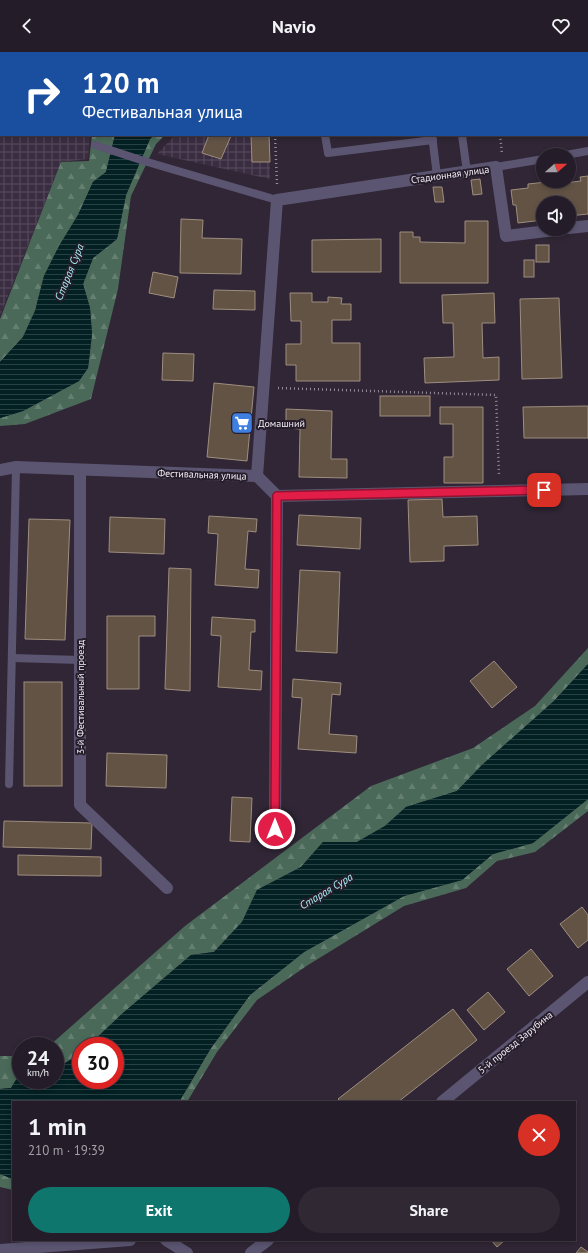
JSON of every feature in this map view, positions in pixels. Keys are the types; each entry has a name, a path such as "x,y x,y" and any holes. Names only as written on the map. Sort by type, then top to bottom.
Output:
{"street":[{"name":"Стадионная улица","path":"277,200 496,167 506,236 536,232"},
{"path":"257,476 277,200"},
{"path":"576,227 588,226"},
{"name":"Фестивальная улица","path":"0,470 16,467 257,476 277,496"},
{"name":"3-й Фестивальный проезд","path":"80,470 80,804 166,888"},
{"path":"275,829 277,496 588,489"},
{"name":"5-й проезд Зарубина","path":"443,1101 588,982"},
{"path":"0,1250 117,1241"},
{"path":"168,1241 187,1253"},
{"path":"251,1253 267,1241"}],"lane":[{"path":"325,136 328,153 433,138 437,176"},
{"path":"462,136 467,172"},
{"path":"95,145 277,200"},
{"path":"576,153 588,151"},
{"path":"496,167 536,160"},
{"path":"9,784 16,467"},
{"path":"12,658 80,660"}],"path":[{"path":"275,136 277,200"},
{"path":"263,388 496,395 500,491"}],"shaded area":[{"path":"0,136 90,136 88,159 61,162 0,316"},
{"path":"174,136 270,136 270,179 157,154"}],"green space":[{"path":"92,136 115,136 106,172 93,182 78,215 59,246 44,276 35,311 23,337 0,362 0,319 61,162 89,161"},
{"path":"153,136 164,136 156,144 131,196 118,289 91,399 25,424 0,426 0,418 23,411 79,381 88,368 92,334 90,308 83,284 93,258 117,239 126,195 150,139"},
{"path":"588,648 588,664 554,701 482,765 457,791 406,807 385,826 357,842 323,842 301,867 257,890 242,922 214,952 191,955 123,1013 98,1037 72,1037 72,1059 64,1064 64,1037 59,1037 185,926 371,786 473,748 535,706"},
{"path":"588,799 588,811 535,852 497,861 466,888 404,906 308,965 257,1000 217,1052 188,1101 180,1101 211,1048 250,995 304,952 404,896 462,880 493,854 533,843"},
{"path":"0,1056 12,1056 12,1086 11,1088 0,1089"},
{"path":"0,1174 12,1179 12,1190 0,1187"}],"water":[{"name":"Старая Сура","path":"115,136 153,136 150,139 126,195 117,239 93,258 83,284 90,308 92,334 88,368 79,381 23,411 0,418 0,362 23,337 35,311 44,276 59,246 78,215 93,182 106,172"},
{"name":"Старая Сура","path":"588,664 588,799 533,843 493,854 462,880 404,896 304,952 250,995 211,1048 180,1101 12,1101 12,1179 0,1174 0,1089 11,1088 12,1086 12,1089 64,1089 64,1064 72,1059 72,1089 124,1089 124,1037 98,1037 123,1013 191,955 214,952 242,922 257,890 301,867 323,842 357,842 385,826 406,807 457,791 482,765 554,701"}],"building":[{"path":"209,136 231,136 221,159 202,153"},
{"path":"251,136 269,136 270,162 252,162"},
{"path":"588,176 588,214 576,215 576,196 536,196 536,221 518,223 516,205 513,205 511,190 528,188 528,184 536,183 536,188 576,188 576,182 581,181 580,177"},
{"path":"480,179 482,194 473,195 471,180"},
{"path":"433,187 442,187 444,202 435,202"},
{"path":"181,219 203,220 202,238 242,239 241,274 180,273"},
{"path":"465,221 488,221 488,283 400,283 400,232 413,232 413,237 420,237 420,242 465,243"},
{"path":"381,239 381,272 312,272 312,240"},
{"path":"536,245 549,245 549,262 536,262"},
{"path":"524,260 534,260 534,277 524,277"},
{"path":"153,272 178,277 174,298 149,293"},
{"path":"214,290 255,291 255,310 213,309"},
{"path":"290,293 312,293 312,302 328,302 328,297 342,298 341,304 351,304 351,320 332,320 332,343 360,343 360,381 296,381 296,365 286,365 286,344 301,344 301,321 291,321"},
{"path":"494,293 495,323 482,323 483,358 499,357 499,380 425,383 424,358 454,357 453,323 443,323 442,295"},
{"path":"559,298 562,378 522,379 520,299"},
{"path":"163,353 194,354 193,381 162,380"},
{"path":"214,383 254,387 247,461 207,457"},
{"path":"380,396 430,396 430,416 380,416"},
{"path":"588,406 588,438 524,438 523,407"},
{"path":"440,407 483,407 483,483 444,483 444,457 453,457 453,424 440,424"},
{"path":"286,409 332,411 331,459 347,459 347,478 299,477 300,429 286,428"},
{"path":"442,499 443,517 477,516 478,545 444,546 444,561 410,562 408,500"},
{"path":"299,515 361,518 360,549 297,545"},
{"path":"209,516 257,519 256,532 248,531 245,569 259,570 258,588 215,585 218,534 208,533"},
{"path":"110,517 165,519 164,554 109,552"},
{"path":"29,519 70,520 65,640 25,639"},
{"path":"169,568 191,569 190,691 165,689"},
{"path":"300,570 340,572 337,653 296,651"},
{"path":"107,616 155,616 155,636 139,636 139,689 107,689"},
{"path":"212,617 255,620 255,632 251,632 249,670 262,671 261,690 218,687 221,636 211,635"},
{"path":"494,661 517,687 492,708 470,681"},
{"path":"293,679 341,683 340,695 332,694 329,734 357,736 356,753 298,749 302,698 292,697"},
{"path":"24,682 62,682 62,786 24,786"},
{"path":"107,753 167,755 166,788 106,786"},
{"path":"232,797 252,798 250,842 230,841"},
{"path":"4,821 92,823 91,849 3,847"},
{"path":"18,855 101,857 101,876 18,875"},
{"path":"582,907 588,915 588,940 578,948 560,924"},
{"path":"531,949 553,976 529,996 507,969"},
{"path":"488,992 505,1012 484,1030 467,1010"},
{"path":"453,1009 477,1040 399,1101 340,1101 338,1099"},
{"path":"492,1241 504,1241 497,1247"},
{"path":"581,1247 588,1252 588,1253 576,1253"}],"place":[{"name":"Домашний","path":"242,423"}],"route":[{"path":"275,829 277,496 544,490"}]}
